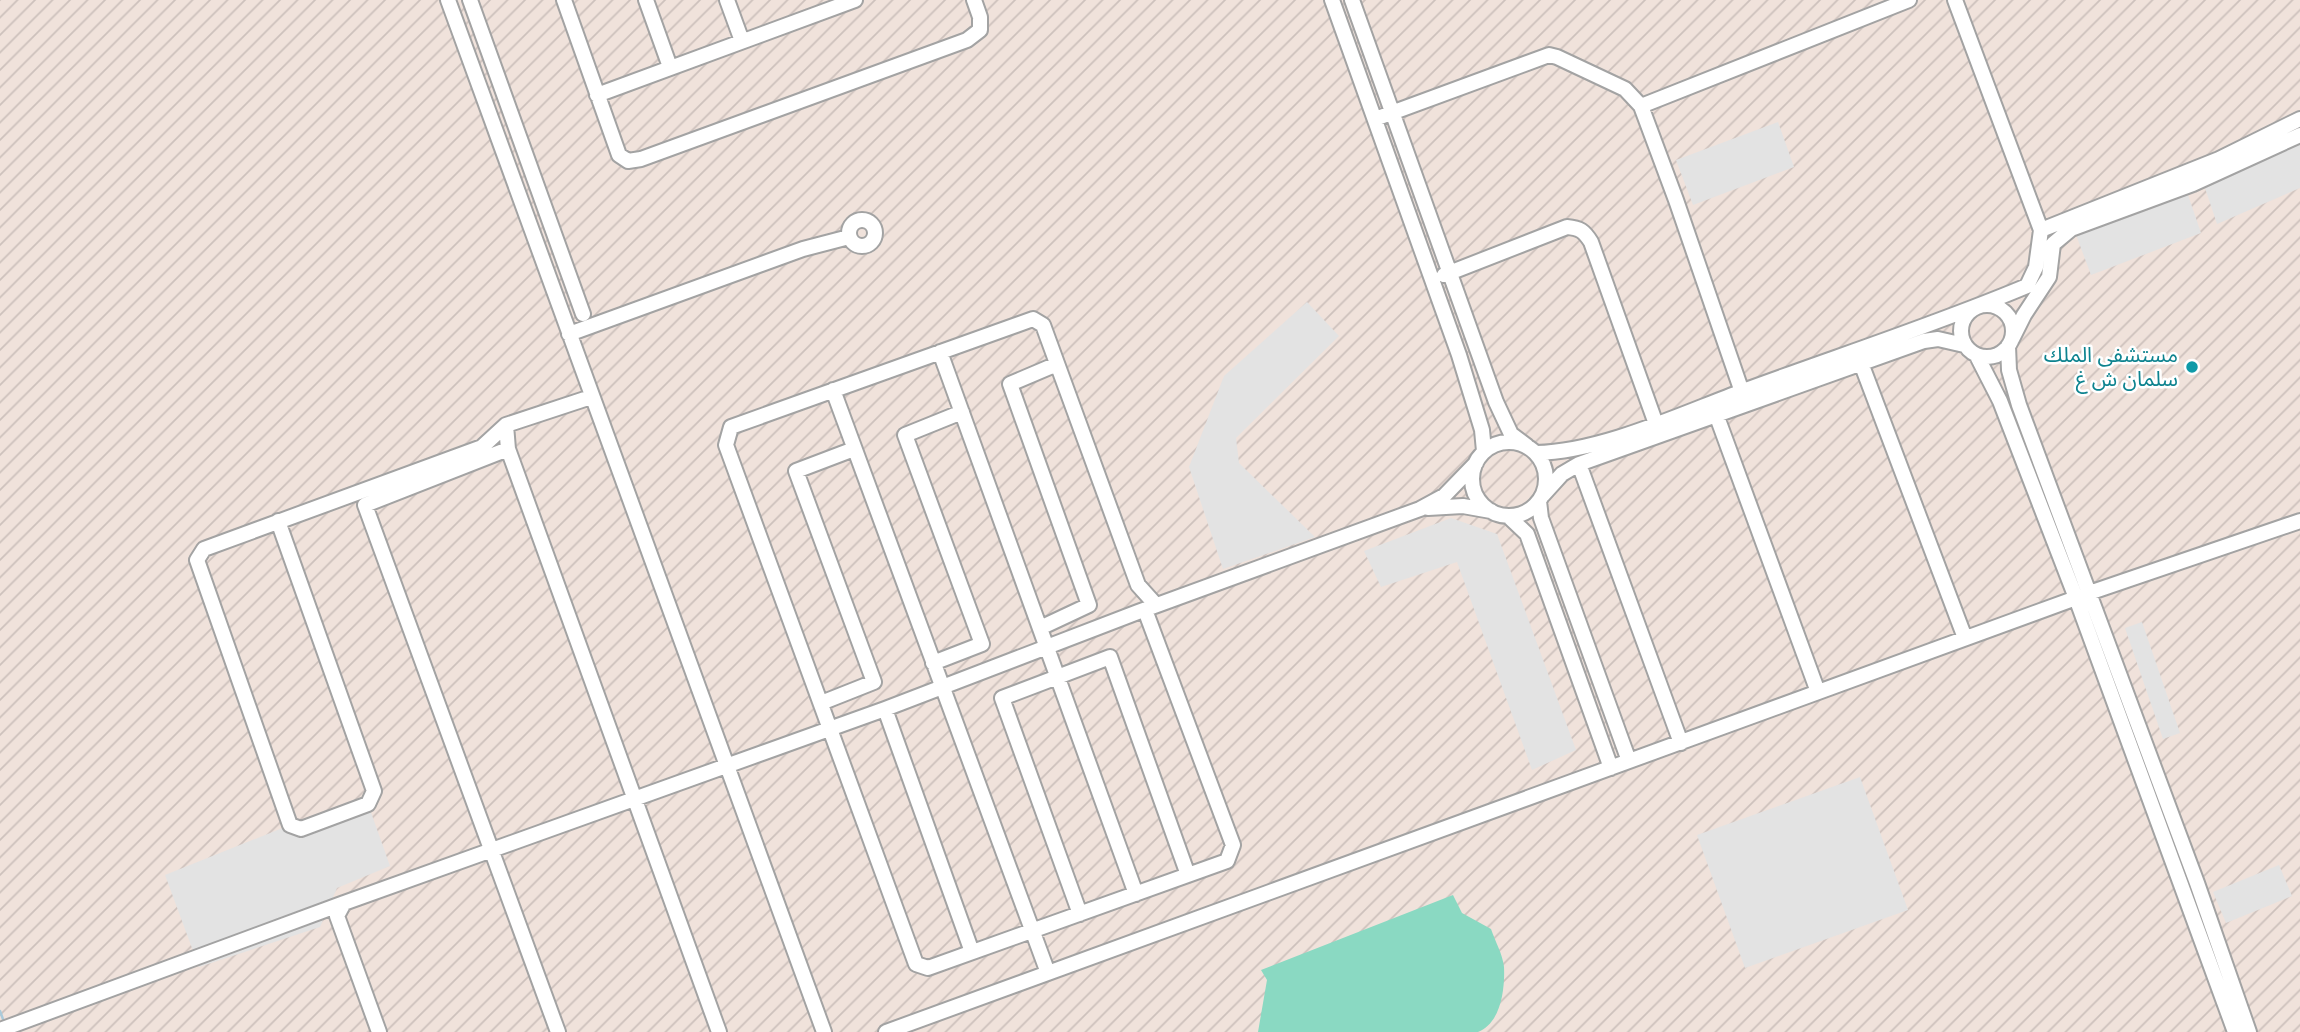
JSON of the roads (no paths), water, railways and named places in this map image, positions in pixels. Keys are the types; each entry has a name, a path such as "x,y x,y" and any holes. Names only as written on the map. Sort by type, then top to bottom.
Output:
{"street":[{"path":"448,0 824,1032"},
{"path":"470,0 583,314"},
{"path":"564,0 619,155 628,161 640,159 967,40 980,30 980,17 974,0"},
{"path":"646,0 670,67"},
{"path":"727,0 742,41"},
{"path":"810,0 815,14"},
{"path":"597,95 855,0"},
{"path":"1332,0 1433,279 1482,430 1480,457 1473,485 1483,505 1492,511"},
{"path":"1352,0 1496,402 1511,434 1531,450 1545,473 1541,518 1629,761"},
{"path":"1641,106 1909,0"},
{"path":"0,1030 885,709 1146,609 1420,509 1444,496 1494,445 1505,442 1531,450 1571,451 1656,424 1977,307 2027,286 2036,267 2041,230 1955,0"},
{"path":"1375,119 1549,55 1625,89 1641,106 1742,392"},
{"path":"2041,230 2219,159 2300,119"},
{"path":"1977,356 1994,356 2010,343 2024,315 2049,277 2053,244 2071,229 2193,184 2300,135"},
{"path":"1433,279 1567,227 1585,232 1591,242 1656,424"},
{"path":"569,334 803,249 849,237"},
{"path":"1964,345 1960,330 1962,323 1965,316 1977,307 1993,306 2001,309 2011,322 2009,370 2020,405 2189,910 2235,1032"},
{"path":"1033,318 1043,325 1233,845 1227,861 928,968 916,964 726,445 731,427 940,352 1033,318"},
{"path":"1508,516 1526,512 1562,474 1579,464 1931,340 1964,345 1977,356 2000,401 2082,596 2197,883 2249,1032"},
{"path":"940,352 1136,894"},
{"path":"1861,363 1965,638"},
{"path":"1040,628 1089,606 1010,384 1057,364"},
{"path":"833,390 1048,973"},
{"path":"278,521 374,791 368,804 301,829 290,825 197,559 204,549 278,521 482,447 506,425 591,397"},
{"path":"933,663 982,644 905,435 962,412"},
{"path":"1716,414 1818,692"},
{"path":"506,425 508,449 719,1032"},
{"path":"365,505 508,449"},
{"path":"821,703 874,682 796,471 855,449"},
{"path":"1579,464 1681,743"},
{"path":"348,496 365,505 558,1032"},
{"path":"1420,509 1463,506 1492,511 1508,516 1527,534 1611,768"},
{"path":"886,1032 1965,638 2300,521"},
{"path":"1080,914 1002,698 1110,657 1188,875"},
{"path":"885,709 972,952"},
{"path":"2182,889 2197,883"},
{"path":"344,903 337,916 379,1032"},
{"path":"2189,910 2204,905"}],"waterway":[{"path":"0,1011 4,1022"}],"place":[{"name":"مستشفى الملك سلمان ش غ","path":"2192,367"}]}
